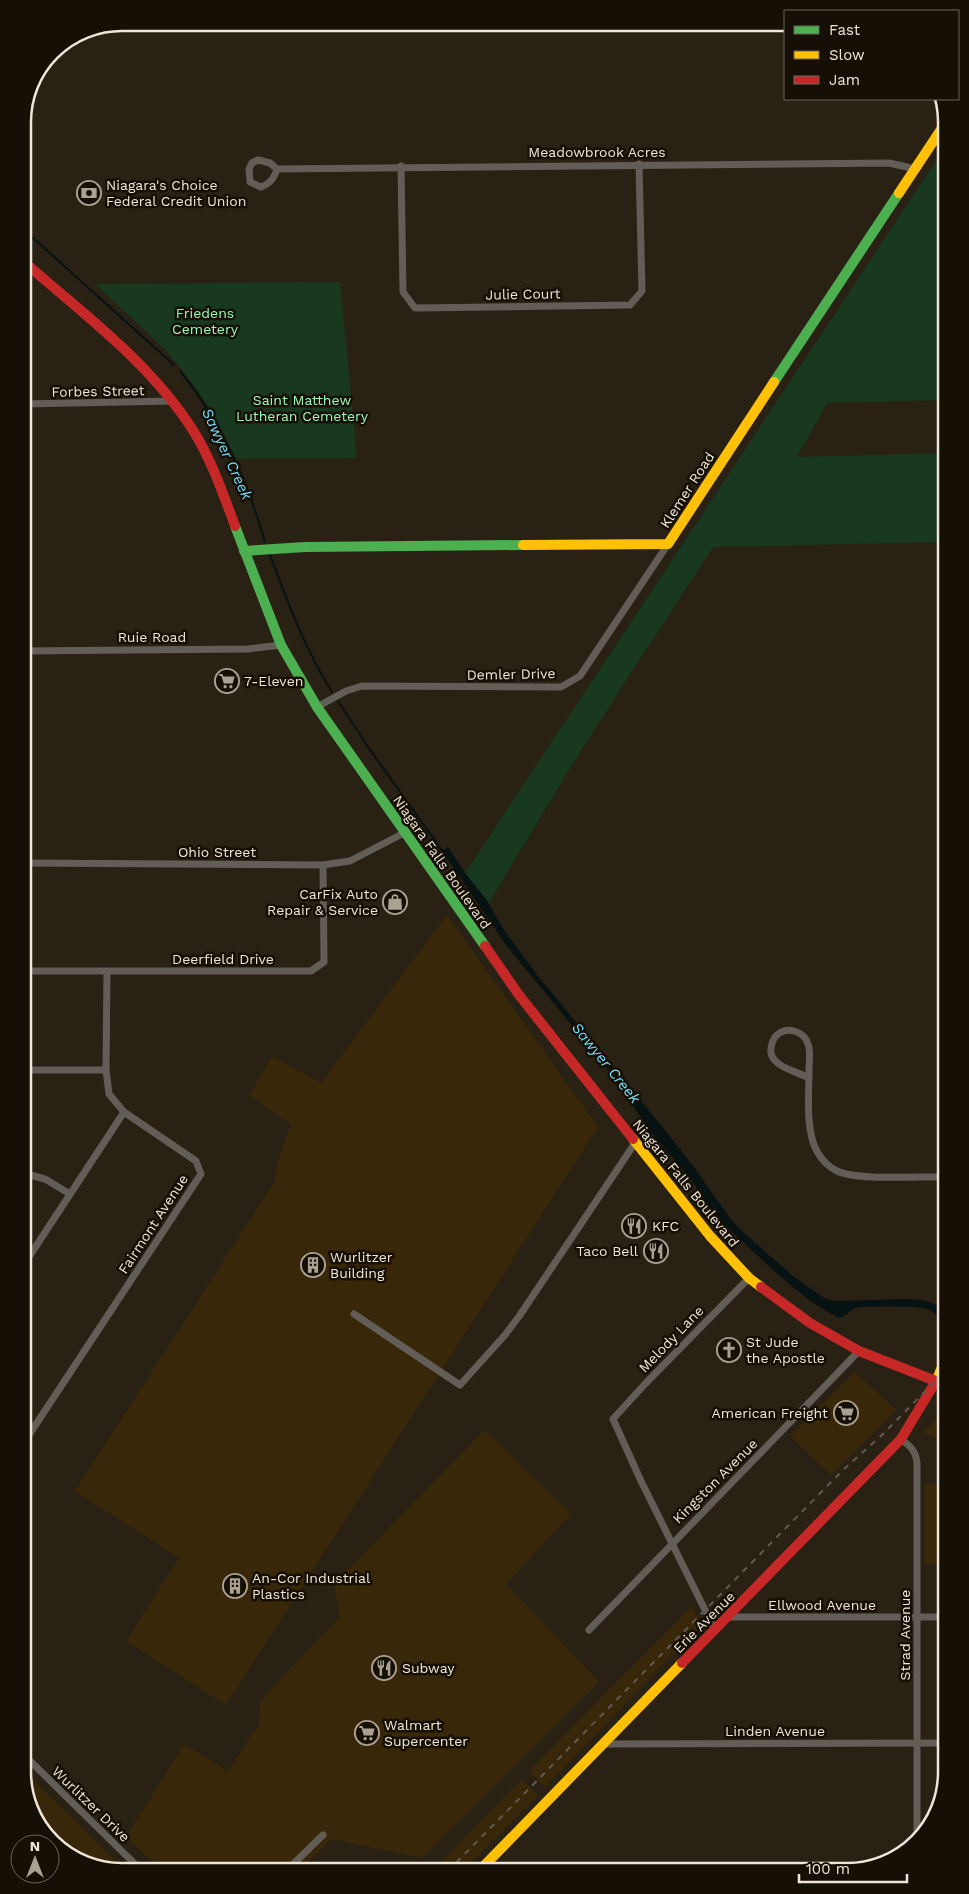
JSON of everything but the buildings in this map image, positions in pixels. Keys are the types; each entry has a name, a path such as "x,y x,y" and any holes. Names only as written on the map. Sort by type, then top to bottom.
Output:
{"main road":[{"name":"Klemer Road","path":"244,551 334,546 668,544 938,135"},
{"name":"Niagara Falls Boulevard","path":"31,268 143,366 173,401 195,433 213,469 281,645 316,708 524,1001 634,1143 710,1236 749,1278 798,1315 859,1351 936,1381"},
{"name":"Erie Avenue","path":"487,1863 901,1439 938,1376"}],"street":[{"name":"Meadowbrook Acres","path":"277,169 401,166 890,163 916,169"},
{"name":"Julie Court","path":"401,166 403,292 415,308 630,305 642,292 640,164"},
{"name":"Forbes Street","path":"31,404 173,401"},
{"name":"Demler Drive","path":"316,708 346,690 362,686 561,687 580,676 668,544"},
{"name":"Ruie Road","path":"31,651 248,649 281,645"},
{"name":"Ohio Street","path":"31,863 323,865 350,861 404,833"},
{"name":"Deerfield Drive","path":"31,972 311,971 324,962 323,865"},
{"name":"Fairmont Avenue","path":"31,1430 201,1174 196,1161 124,1112 109,1094 106,1070 107,972"},
{"path":"809,1078 794,1070 782,1067 773,1060 770,1051 772,1041 779,1033 788,1029 799,1032 808,1043 812,1138 818,1153 829,1165 836,1170 853,1176 938,1177"},
{"path":"31,1070 106,1070"},
{"path":"31,1252 124,1112"},
{"path":"354,1314 460,1385 505,1336 634,1143"},
{"path":"31,1176 45,1179 70,1194"},
{"name":"Melody Lane","path":"672,1543 613,1419 749,1278"},
{"name":"Kingston Avenue","path":"589,1630 859,1351"},
{"name":"Strad Avenue","path":"901,1439 916,1454 917,1829"},
{"path":"672,1543 715,1630"},
{"name":"Ellwood Avenue","path":"728,1617 938,1617"},
{"name":"Linden Avenue","path":"603,1744 938,1743"},
{"name":"Wurlitzer Drive","path":"31,1763 134,1863"},
{"path":"294,1863 323,1835"}],"shaded area":[{"path":"447,915 598,1127 226,1705 126,1641 179,1558 75,1491 275,1181 278,1160 291,1125 250,1095 272,1056 321,1083"},
{"name":"American Freight","path":"855,1372 896,1410 831,1475 790,1436"},
{"path":"938,1417 938,1439 923,1433"},
{"path":"485,1430 571,1514 506,1584 599,1682 422,1858 331,1839 307,1863 154,1863 126,1837 184,1744 228,1771 259,1724 260,1701 339,1617 334,1583"},
{"path":"925,1484 938,1484 938,1564 925,1564"},
{"path":"692,1606 701,1625 545,1787 529,1771"},
{"path":"32,1778 118,1863 87,1856 60,1838 60,1834 56,1834 43,1817 36,1801"},
{"path":"522,1779 538,1795 470,1863 440,1863"}],"green space":[{"path":"938,158 938,400 827,403 797,457 938,453 938,542 713,547 583,747 487,906 465,873"},
{"path":"340,282 357,458 236,459 214,415 176,362 157,341 95,284"}],"water":[{"path":"448,847 465,873 486,899 504,930 537,975 664,1129 732,1221 743,1232 793,1276 824,1298 834,1301 923,1300 938,1305 938,1317 922,1308 859,1307 839,1318 793,1288 723,1223 713,1212 689,1177 649,1130 615,1078 506,945 442,851"}],"waterway":[{"name":"Sawyer Creek","path":"32,237 174,365"},
{"name":"Sawyer Creek","path":"180,371 208,410 231,452 250,497 265,542"},
{"name":"Sawyer Creek","path":"270,555 305,642 332,692"},
{"name":"Sawyer Creek","path":"338,701 368,747 444,853"}],"railway":[{"path":"456,1863 844,1469 881,1436 938,1378"}],"traffic: fast":[{"path":"774,382 899,193"},
{"path":"235,526 281,645 317,707 485,946"},
{"path":"244,551 305,547 523,545"}],"traffic: slow":[{"path":"899,193 938,134"},
{"path":"523,545 668,544 774,382"},
{"path":"633,1139 710,1236 749,1278 761,1287"},
{"path":"936,1381 938,1376"},
{"path":"487,1863 682,1663"}],"traffic: jam":[{"path":"31,268 115,340 158,384 177,407 206,454 235,526"},
{"path":"485,946 519,995 633,1139"},
{"path":"761,1287 810,1323 859,1351 938,1382"},
{"path":"682,1663 901,1439 936,1381"}],"place":[{"name":"Niagara's Choice Federal Credit Union","path":"89,193"},
{"name":"7-Eleven","path":"227,681"},
{"name":"CarFix Auto Repair & Service","path":"395,902"},
{"name":"KFC","path":"634,1226"},
{"name":"Taco Bell","path":"656,1251"},
{"name":"Wurlitzer Building","path":"313,1265"},
{"name":"St Jude the Apostle","path":"729,1350"},
{"name":"American Freight","path":"846,1413"},
{"name":"An-Cor Industrial Plastics","path":"235,1586"},
{"name":"Subway","path":"384,1668"},
{"name":"Walmart Supercenter","path":"367,1733"}],"park label":[{"name":"Friedens Cemetery","path":"205,322"},
{"name":"Saint Matthew Lutheran Cemetery","path":"302,408"}]}
